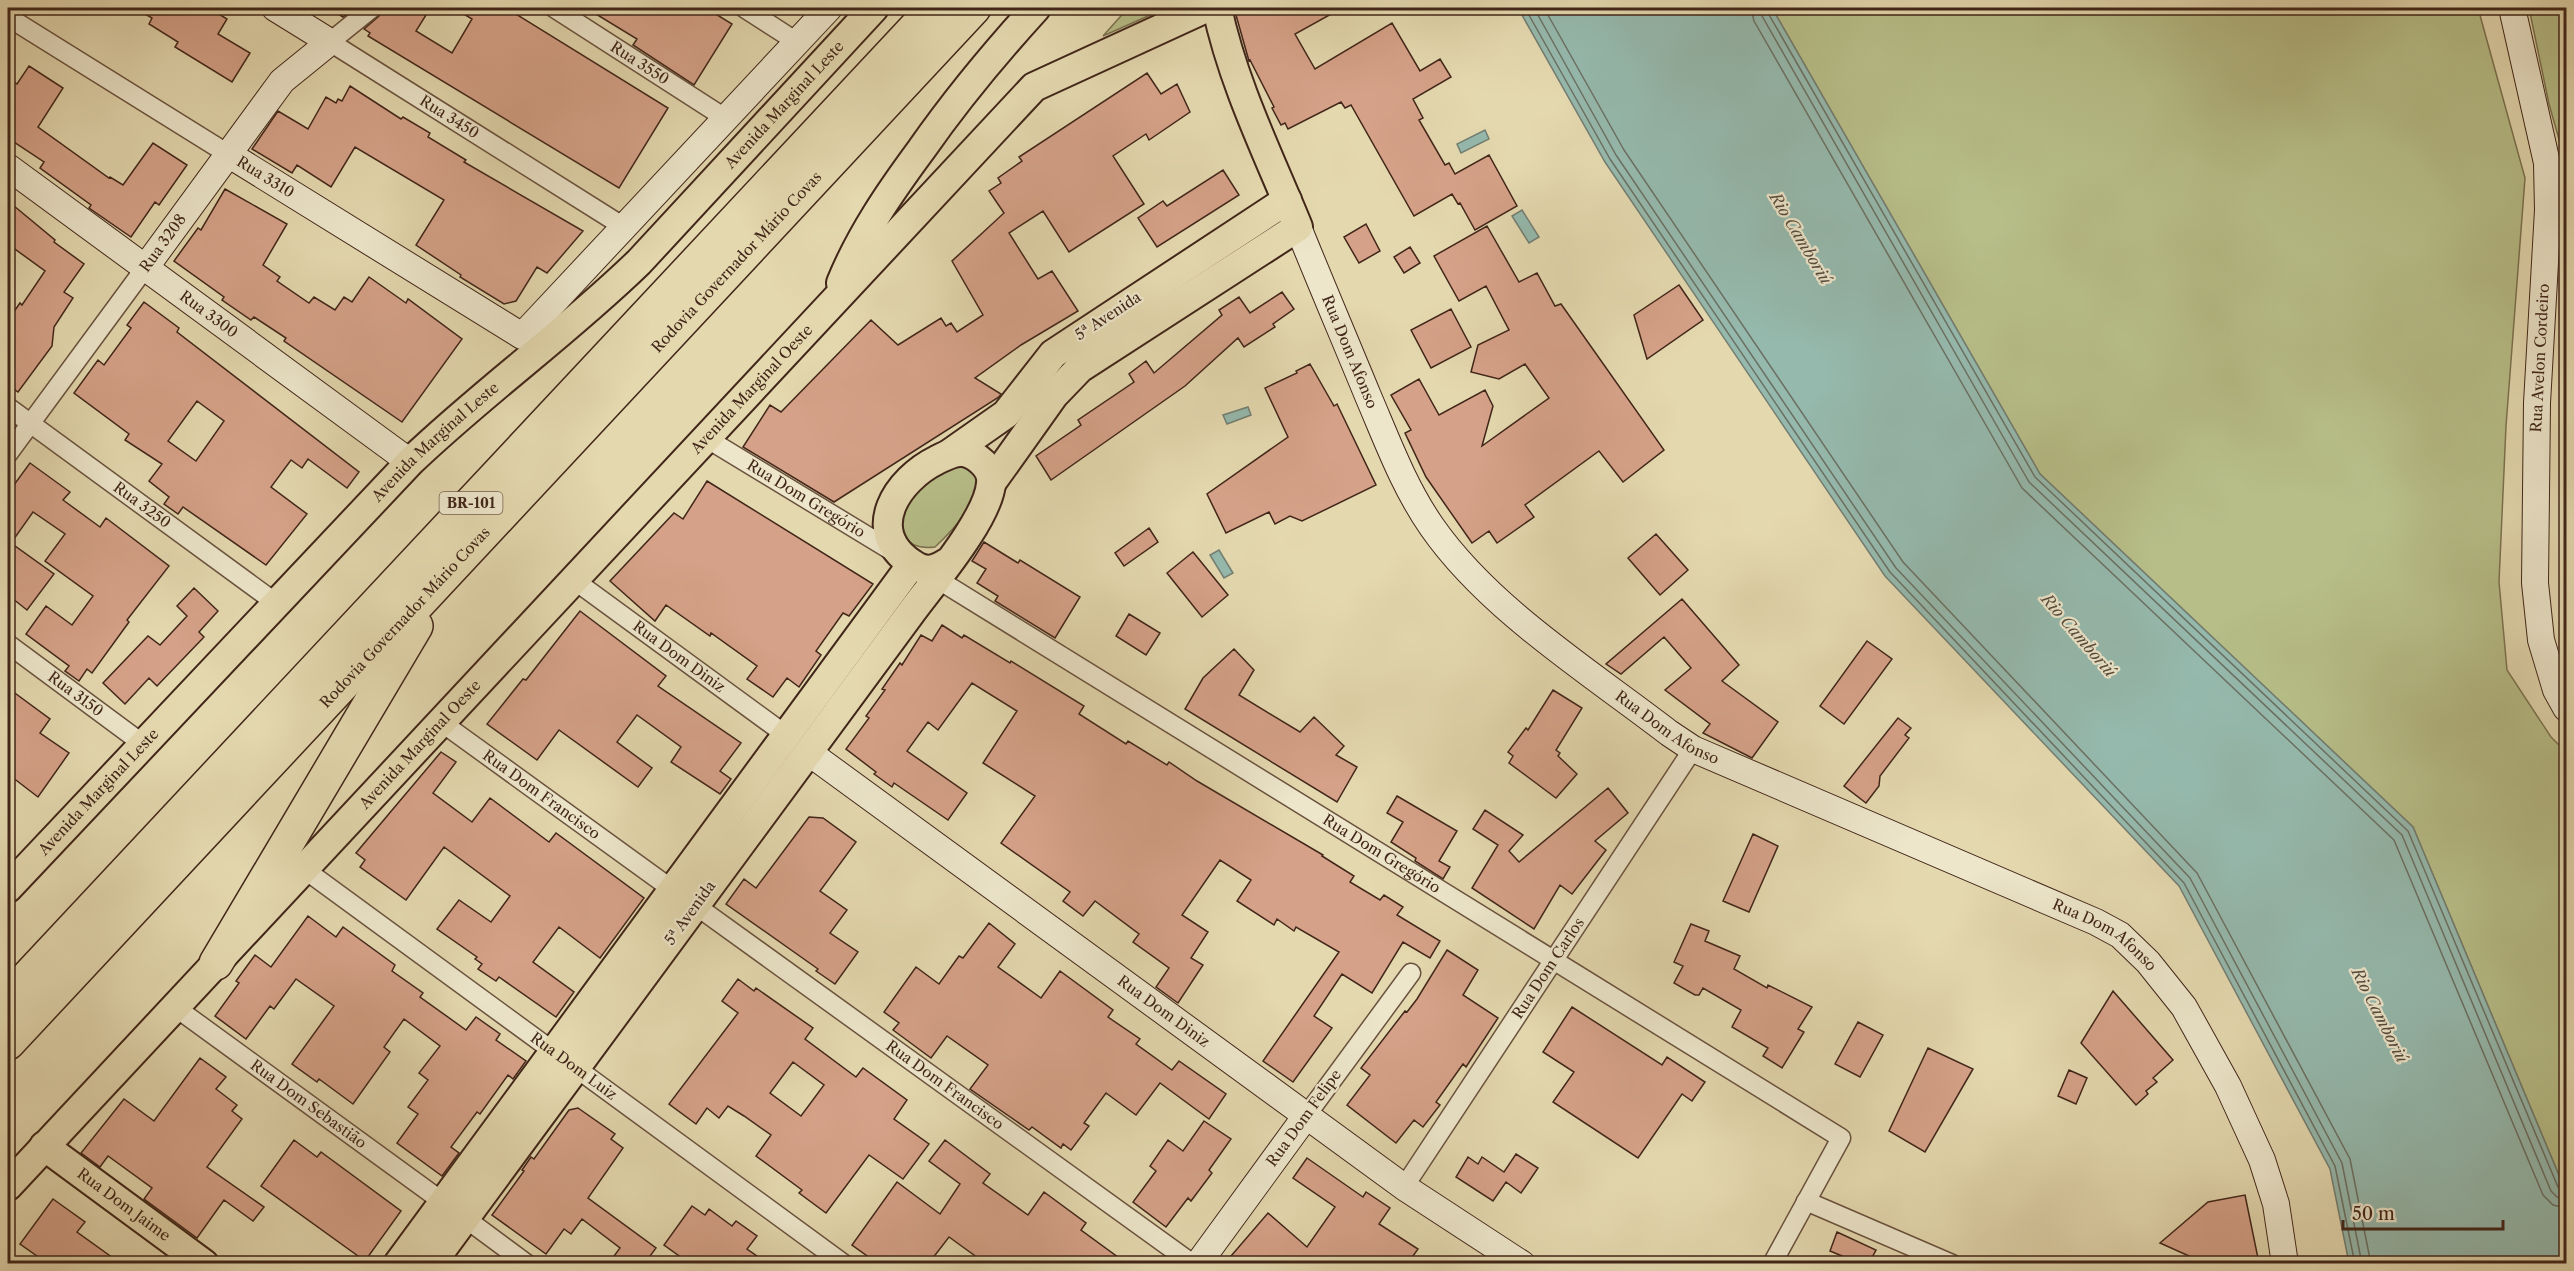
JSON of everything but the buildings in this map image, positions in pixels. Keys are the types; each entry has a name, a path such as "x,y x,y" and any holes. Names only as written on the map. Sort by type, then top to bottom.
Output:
{"highway":[{"name":"Rodovia Governador Mário Covas","path":"8,998 934,8"},
{"name":"Rodovia Governador Mário Covas","path":"8,1043 974,8"},
{"path":"216,963 448,571"}],"main road":[{"name":"Rua 3450","path":"275,8 330,42"},
{"path":"624,227 829,8"},
{"name":"Avenida Marginal Leste","path":"8,887 410,462 471,406 597,302 639,262 874,8"},
{"name":"Avenida Marginal Oeste","path":"834,301 852,255 888,195 948,112 1036,8"},
{"name":"Avenida Marginal Oeste","path":"8,1186 1034,87 1206,8"},
{"name":"Rua Dom Afonso","path":"1217,8 1224,41 1236,74 1390,447 1431,526 1469,571 1524,622 1693,749 2096,922 2120,935 2133,946 2184,1007 2241,1110 2262,1160 2276,1204 2285,1263"},
{"name":"Rua Avelon Cordeiro","path":"2512,8 2547,163 2548,210 2537,403 2535,583 2541,640 2556,690 2566,708"},
{"name":"Rua 3208","path":"145,268 282,81 330,42"},
{"name":"Rua 3310","path":"228,154 522,336 624,227"},
{"name":"Rua 3300","path":"8,167 410,462"},
{"name":"5ª Avenida","path":"949,454 1006,414 1053,354 1287,200"},
{"name":"5ª Avenida","path":"992,482 1054,395 1080,368 1298,227"},
{"path":"962,452 972,454 989,470 992,482 978,518 925,567 892,541 889,529 890,509 896,493 906,481 928,464 949,454 962,452"},
{"name":"5ª Avenida","path":"398,1263 454,1210 925,567"},
{"name":"Rua Dom Diniz","path":"797,743 1404,1187 1522,1263"},
{"name":"Rua Dom Felipe","path":"1198,1263 1306,1116"},
{"name":"Rua Dom Jaime","path":"44,1146 204,1263"},
{"name":"5ª Avenida","path":"431,1263 454,1210"}],"street":[{"path":"330,42 372,8"},
{"name":"Rua 3550","path":"554,8 725,118"},
{"path":"744,8 797,42"},
{"name":"Rua 3310","path":"8,17 228,154"},
{"name":"Rua 3450","path":"330,42 624,227"},
{"name":"Rua 3208","path":"8,454 145,268"},
{"name":"Rua 3250","path":"8,407 276,603"},
{"name":"Rua Dom Gregório","path":"706,438 925,567 1841,1138 1806,1201"},
{"name":"Rua Dom Diniz","path":"574,580 797,743"},
{"name":"Rua 3150","path":"8,644 143,744"},
{"name":"Rua Dom Francisco","path":"441,722 1193,1263"},
{"name":"Rua Dom Carlos","path":"1404,1187 1693,749"},
{"name":"Rua Dom Luiz","path":"304,869 844,1263"},
{"name":"Rua Dom Felipe","path":"1306,1116 1411,973"},
{"name":"Rua Dom Sebastião","path":"175,1006 527,1263"},
{"path":"1772,1263 1806,1201 1952,1263"}],"green space":[{"path":"1128,8 1166,8 1103,36"},
{"path":"1772,8 2478,8 2525,178 2506,426 2499,582 2507,670 2551,737 2566,752 2566,1192 2413,827 2040,474"},
{"path":"2529,8 2566,8 2566,164 2549,104"},
{"path":"952,465 967,466 977,476 979,484 972,503 935,547 925,547 909,542 900,529 898,521 899,502"}],"water":[{"name":"Rio Camboriú","path":"1518,8 1772,8 2040,474 2413,827 2566,1192 2566,1263 2349,1263 2330,1169 2179,886 1885,576 1605,162"},
{"path":"1485,130 1489,139 1461,153 1457,144"},
{"path":"1522,210 1539,237 1529,243 1512,216"},
{"path":"1248,407 1251,415 1227,424 1223,415"},
{"path":"1219,550 1233,573 1224,578 1210,555"}]}
